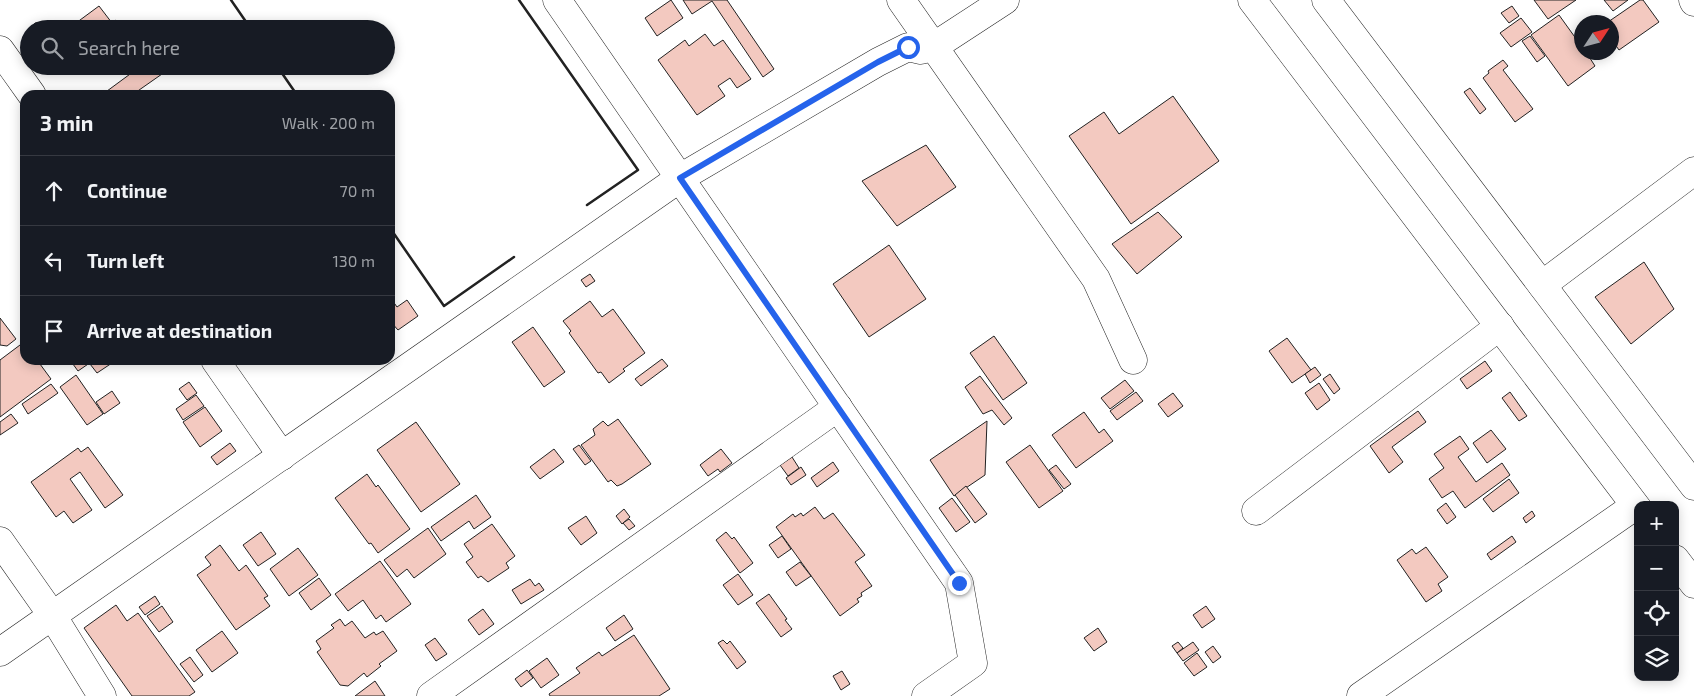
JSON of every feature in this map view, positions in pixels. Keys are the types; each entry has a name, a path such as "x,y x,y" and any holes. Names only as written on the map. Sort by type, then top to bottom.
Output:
{"street":[{"path":"557,0 959,583 973,663 926,696"},
{"path":"901,0 1096,279 1133,360"},
{"path":"0,652 680,178 878,62 908,47 920,50 933,47 1006,0"},
{"path":"1252,0 1634,505"},
{"path":"1326,0 1694,486"},
{"path":"0,50 28,90"},
{"path":"1542,285 1694,171"},
{"path":"1256,511 1500,326"},
{"path":"218,365 282,456"},
{"path":"431,696 838,407"},
{"path":"1361,696 1634,509"},
{"path":"0,541 52,615 102,696"},
{"path":"1679,564 1694,584"}],"building":[{"path":"671,0 683,18 657,36 645,18"},
{"path":"683,0 727,0 774,69 763,77 712,1 692,14"},
{"path":"1534,0 1576,0 1548,19"},
{"path":"1604,0 1628,0 1613,11"},
{"path":"1640,0 1643,0 1659,22 1619,50 1618,15"},
{"path":"99,6 110,20 80,20"},
{"path":"1512,6 1519,16 1509,23 1501,13"},
{"path":"1559,15 1574,36 1574,60 1591,60 1595,66 1568,86 1531,35"},
{"path":"1521,18 1532,32 1511,47 1500,33"},
{"path":"705,34 714,46 723,40 751,79 737,88 730,78 718,86 725,96 697,115 658,60 685,40 689,46"},
{"path":"1530,36 1545,56 1537,62 1522,41"},
{"path":"1503,60 1508,66 1503,70 1533,109 1515,122 1483,78 1489,73 1488,71"},
{"path":"129,75 161,75 139,90 108,90"},
{"path":"1470,88 1486,109 1480,114 1464,92"},
{"path":"1173,96 1219,161 1131,224 1069,136 1104,112 1119,134"},
{"path":"926,145 956,187 897,226 862,181"},
{"path":"1158,212 1182,237 1137,274 1112,244"},
{"path":"889,245 926,299 869,337 833,284"},
{"path":"1644,262 1674,309 1631,344 1595,297"},
{"path":"590,274 595,281 586,287 581,280"},
{"path":"407,300 418,316 398,330 395,327 395,304 397,307"},
{"path":"590,301 602,317 613,309 645,353 623,369 625,371 609,383 601,372 598,373 569,333 571,331 563,321"},
{"path":"0,318 16,339 7,346 0,345"},
{"path":"533,327 565,372 544,387 512,342"},
{"path":"994,336 1027,383 1003,400 970,353"},
{"path":"1287,338 1311,370 1292,383 1269,351"},
{"path":"20,345 20,365 41,365 51,379 0,417 0,360"},
{"path":"662,359 668,366 641,386 635,379"},
{"path":"1485,361 1492,371 1467,389 1460,379"},
{"path":"74,365 87,365 78,371"},
{"path":"91,365 109,365 97,373"},
{"path":"1315,367 1321,375 1310,383 1305,374"},
{"path":"1330,374 1340,389 1334,394 1323,379"},
{"path":"76,375 103,414 87,425 60,387"},
{"path":"980,376 1012,418 1004,425 992,410 983,414 965,387"},
{"path":"1125,380 1134,391 1110,409 1101,398"},
{"path":"189,382 197,393 187,400 179,389"},
{"path":"1319,383 1330,400 1317,410 1305,393"},
{"path":"51,384 58,393 28,414 22,404"},
{"path":"112,391 120,403 104,414 96,402"},
{"path":"1136,392 1143,401 1117,420 1110,411"},
{"path":"1510,392 1527,416 1519,421 1502,398"},
{"path":"1173,393 1183,406 1168,417 1158,404"},
{"path":"196,395 204,406 183,420 176,409"},
{"path":"205,407 222,431 200,447 183,422"},
{"path":"1418,411 1426,422 1392,447 1403,462 1389,473 1370,446"},
{"path":"1084,412 1099,433 1104,429 1113,441 1076,468 1052,435"},
{"path":"11,414 18,423 0,435 0,422"},
{"path":"618,419 651,464 617,486 611,480 608,482 581,445 595,435 593,429 603,421 608,426"},
{"path":"987,421 985,475 954,496 930,460"},
{"path":"416,422 460,484 421,512 377,450"},
{"path":"1491,430 1506,449 1487,463 1473,443"},
{"path":"1460,436 1469,449 1458,457 1476,482 1502,463 1510,475 1465,508 1453,491 1442,498 1429,479 1444,468 1434,454"},
{"path":"230,443 236,451 217,465 211,457"},
{"path":"579,445 591,461 585,465 573,449"},
{"path":"1030,445 1063,491 1039,508 1006,462"},
{"path":"88,447 123,495 105,508 80,472 70,479 92,510 73,523 64,511 56,517 31,482 78,448 81,452"},
{"path":"554,449 564,462 540,479 530,467"},
{"path":"721,449 732,463 720,472 718,469 708,476 700,465"},
{"path":"792,457 799,468 788,476 780,465"},
{"path":"833,462 839,471 817,487 811,478"},
{"path":"1056,465 1071,484 1064,489 1049,470"},
{"path":"801,467 806,475 791,485 786,478"},
{"path":"367,474 376,487 378,485 410,529 378,553 371,543 369,544 335,498"},
{"path":"1509,479 1519,493 1493,512 1483,499"},
{"path":"966,486 987,514 975,523 955,495"},
{"path":"476,495 491,517 474,529 469,521 441,541 431,527"},
{"path":"952,498 970,522 956,532 939,508"},
{"path":"1446,503 1456,517 1447,524 1437,510"},
{"path":"815,507 824,519 833,513 865,555 855,562 872,586 861,593 862,596 857,599 859,602 840,616 776,527 793,514 795,517 801,513 803,516"},
{"path":"624,509 630,517 622,524 616,516"},
{"path":"1532,511 1535,516 1526,523 1523,518"},
{"path":"586,516 597,533 581,545 568,528"},
{"path":"629,519 635,526 629,530 623,523"},
{"path":"492,524 515,556 506,563 509,568 488,582 481,576 478,578 466,562 473,557 464,544"},
{"path":"428,528 446,554 414,578 407,569 397,577 384,560"},
{"path":"261,532 276,554 258,566 243,545"},
{"path":"726,532 732,539 734,537 753,563 740,573 716,540"},
{"path":"782,536 791,549 778,558 769,545"},
{"path":"1512,536 1516,542 1491,560 1487,554"},
{"path":"220,545 239,571 246,565 268,596 264,598 270,606 236,630 197,575 211,565 205,557"},
{"path":"1426,547 1448,577 1438,584 1442,591 1426,602 1397,560 1412,549 1416,554"},
{"path":"298,548 318,575 289,596 270,569"},
{"path":"380,561 411,604 386,622 381,615 376,619 363,600 348,611 335,594"},
{"path":"800,562 811,576 796,586 786,572"},
{"path":"738,574 753,595 738,605 723,585"},
{"path":"319,578 331,595 311,610 299,593"},
{"path":"530,579 535,586 539,583 544,590 521,604 512,590"},
{"path":"769,594 792,629 781,637 756,603"},
{"path":"155,596 160,604 145,615 139,607"},
{"path":"116,605 127,621 138,613 195,692 189,696 132,696 84,628"},
{"path":"162,606 173,622 159,632 147,616"},
{"path":"1206,606 1215,619 1202,628 1193,615"},
{"path":"483,609 494,624 479,635 468,620"},
{"path":"624,615 633,629 615,641 606,628"},
{"path":"340,619 345,626 352,621 365,638 374,632 376,635 383,631 397,651 379,664 381,666 367,677 364,673 348,686 340,685 317,652 321,649 316,641 334,628 331,625"},
{"path":"1098,628 1107,642 1094,651 1084,638"},
{"path":"222,631 238,653 212,672 196,650"},
{"path":"634,635 670,689 659,696 550,696 549,694 580,673 576,668 599,652 602,656"},
{"path":"435,638 447,654 436,661 425,645"},
{"path":"723,640 727,644 730,641 746,662 737,669 718,643"},
{"path":"1178,642 1183,648 1177,653 1172,646"},
{"path":"1193,642 1199,650 1183,661 1177,653"},
{"path":"1213,646 1221,657 1213,663 1205,652"},
{"path":"1197,653 1207,667 1194,676 1184,663"},
{"path":"190,657 203,675 194,682 180,664"},
{"path":"547,658 559,675 541,688 529,671"},
{"path":"527,670 533,678 521,687 515,679"},
{"path":"842,671 850,684 841,690 833,676"},
{"path":"375,681 385,696 355,696"}],"wall":[{"path":"231,0 245,20"},
{"path":"519,0 638,170 587,205"},
{"path":"283,75 294,90"},
{"path":"395,235 444,306 514,257"}],"route":[{"path":"908,47 878,62 680,178 959,583"}]}
